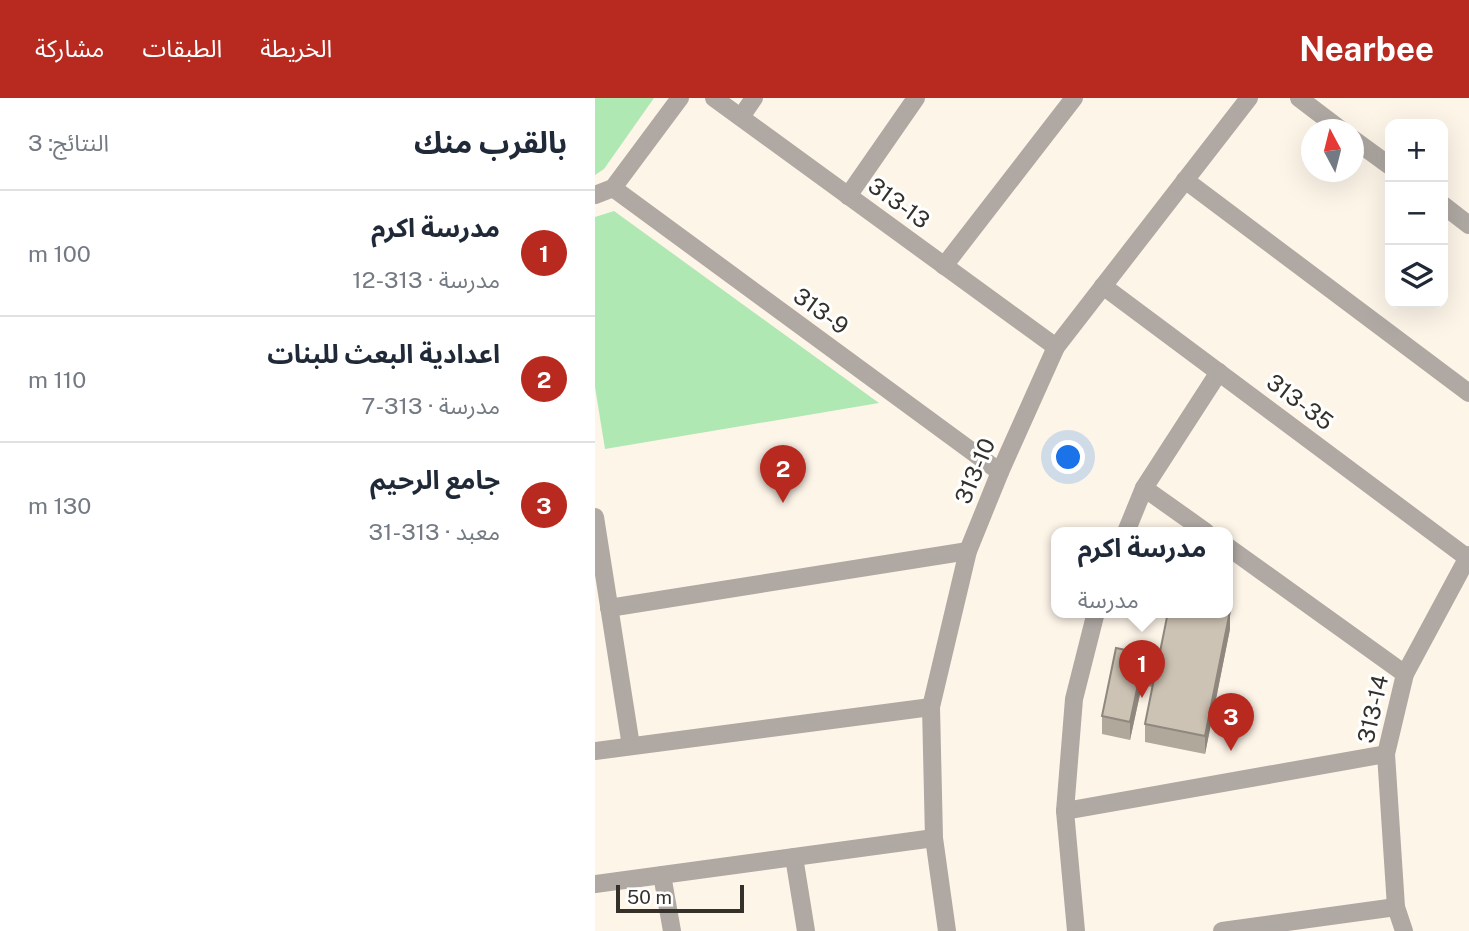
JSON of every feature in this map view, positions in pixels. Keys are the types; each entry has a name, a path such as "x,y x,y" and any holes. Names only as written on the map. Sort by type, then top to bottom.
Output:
{"street":[{"path":"595,195 613,188 680,98"},
{"name":"313-13","path":"714,98 1056,347"},
{"path":"741,117 754,98"},
{"path":"848,196 916,98"},
{"path":"944,265 1074,98"},
{"name":"313-10","path":"947,931 934,838 931,707 968,551 1056,347 1249,98"},
{"path":"1299,98 1327,119"},
{"path":"1364,147 1385,162"},
{"path":"1185,180 1469,393"},
{"name":"313-9","path":"613,188 1000,472"},
{"path":"1448,209 1469,225"},
{"name":"313-35","path":"1104,286 1468,557"},
{"path":"1128,527 1144,488 1219,372"},
{"path":"1144,488 1199,527"},
{"path":"595,517 631,746"},
{"path":"609,608 968,551"},
{"path":"1233,551 1405,674"},
{"name":"313-14","path":"1404,931 1396,907 1386,754 1405,674 1468,557"},
{"path":"1076,931 1065,811 1074,699 1094,618"},
{"path":"595,751 931,707"},
{"path":"1065,811 1386,754"},
{"path":"595,884 934,838"},
{"path":"794,857 806,931"},
{"path":"662,875 672,931"},
{"path":"1222,931 1396,907"}],"green space":[{"path":"595,98 654,98 604,169 595,175"},
{"path":"614,211 879,403 605,449 595,387 595,217"}],"building":[{"path":"1167,618 1229,618 1205,736 1145,724 1156,669 1142,666 1130,722 1102,716 1116,648 1159,657"}],"place":[{"name":"اعدادية البعث للبنات","path":"783,503"},
{"name":"مدرسة اكرم","path":"1142,698"},
{"name":"جامع الرحيم","path":"1231,751"}]}
